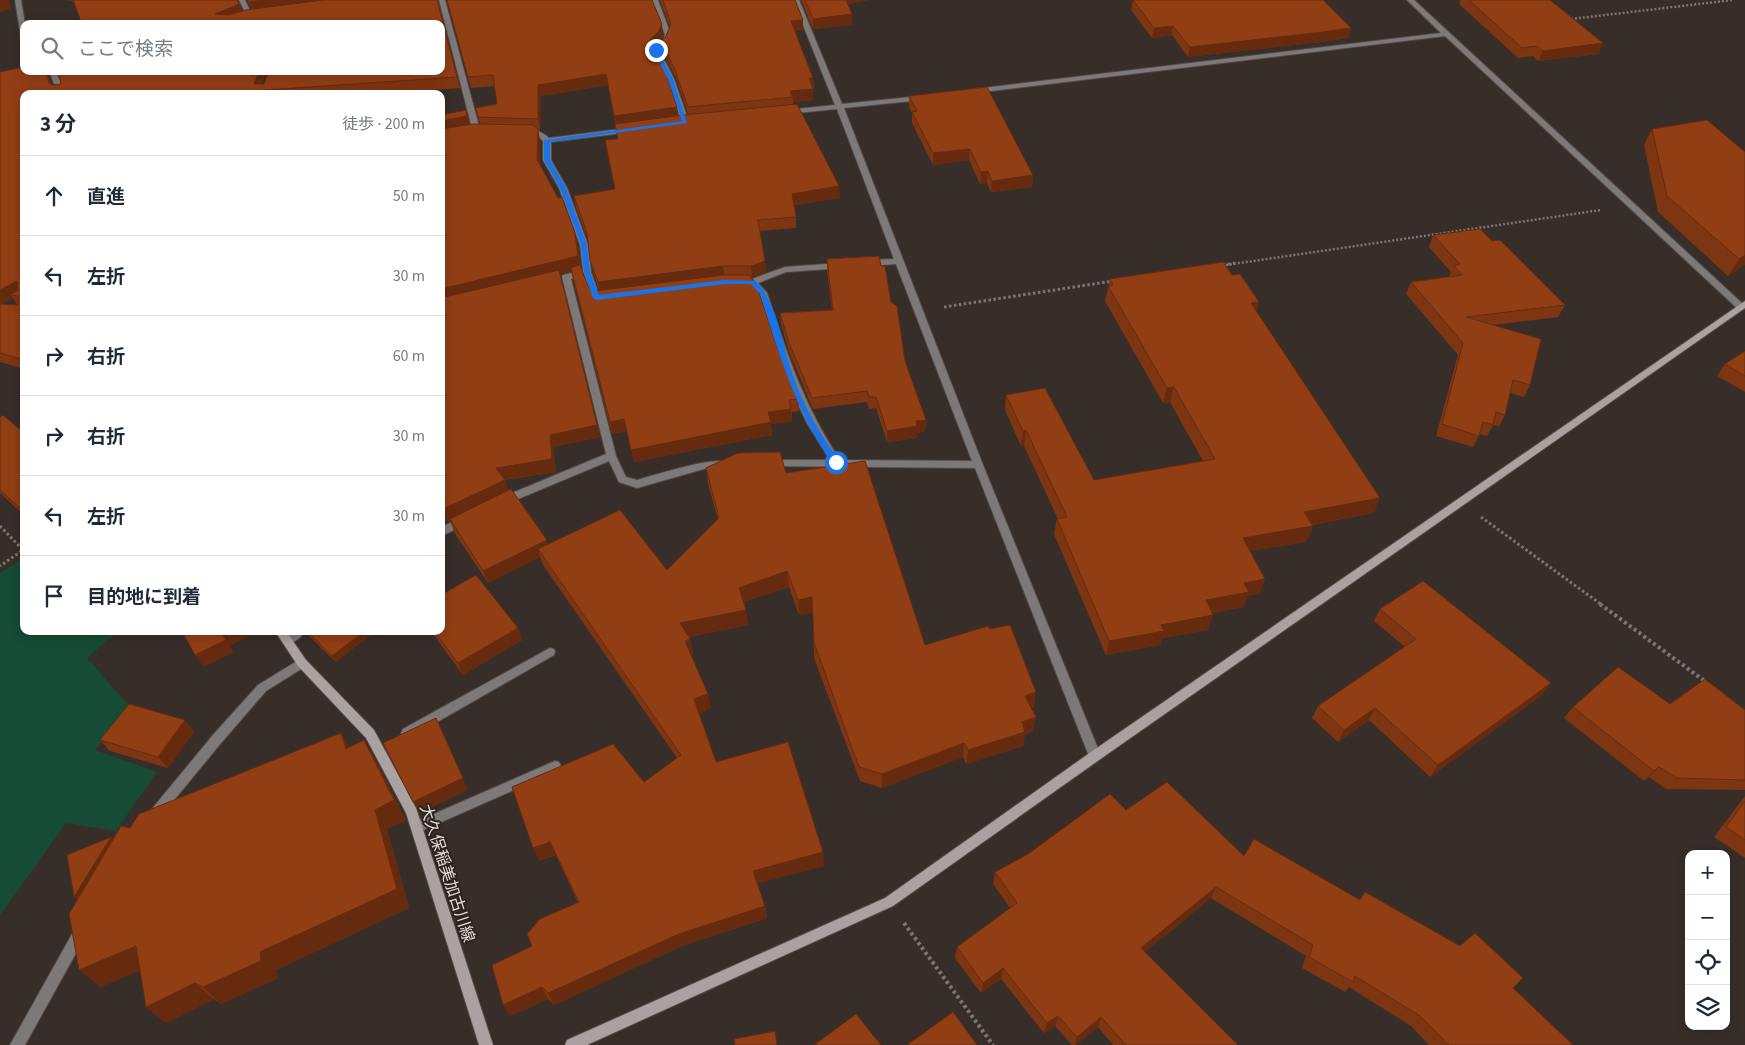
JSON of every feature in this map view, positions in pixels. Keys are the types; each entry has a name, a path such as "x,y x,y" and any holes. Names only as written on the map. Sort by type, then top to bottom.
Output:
{"street":[{"path":"18,0 21,20"},
{"path":"242,0 250,17"},
{"path":"442,0 477,132"},
{"path":"655,0 668,35 664,45 656,50 671,79 689,122 676,123"},
{"path":"796,0 840,108 917,311 1095,756"},
{"path":"572,1045 889,902 1459,501 1743,306 1410,0"},
{"path":"242,19 260,16"},
{"path":"967,92 1446,34"},
{"path":"54,75 60,90"},
{"path":"779,114 928,97"},
{"path":"521,133 539,133 547,140 638,128"},
{"path":"468,134 495,132"},
{"path":"547,140 547,160 563,188 584,245 587,272 596,298 613,296"},
{"path":"860,264 898,261"},
{"path":"735,282 753,282 785,270 851,265"},
{"path":"587,272 562,278 611,456 622,480 636,484 711,464 741,464"},
{"path":"753,282 763,293 790,378 819,440 836,462"},
{"path":"490,508 522,492 611,456"},
{"path":"761,463 836,462 978,465"},
{"path":"445,530 474,516"},
{"name":"大久保稲美加古川線","path":"283,636 302,663 370,734 387,745 417,827 486,1045"},
{"path":"387,745 550,652"},
{"path":"147,825 217,739 262,688 302,663"},
{"path":"417,827 556,766"},
{"path":"17,1045 86,922"}],"path":[{"path":"1565,20 1733,0"},
{"path":"1221,265 1632,206"},
{"path":"917,311 1113,281"},
{"path":"1459,501 1713,687"},
{"path":"0,526 20,547"},
{"path":"0,566 20,552"},
{"path":"889,902 993,1045"}],"green space":[{"path":"20,560 20,635 114,635 87,658 130,707 95,750 157,772 116,831 66,823 0,915 0,573"}],"building":[{"path":"73,0 237,0 239,4 215,14 228,15 246,10 323,0 437,0 442,20 80,20"},
{"path":"248,0 267,0 249,2"},
{"path":"447,0 652,0 662,24 658,32 650,40 665,69 677,107 614,116 606,74 538,85 538,119 478,117 476,108 497,104 493,75 468,77"},
{"path":"663,0 795,0 803,20 791,21 813,78 809,78 813,89 790,91 793,97 688,107 674,68 661,41 666,36 671,24"},
{"path":"805,0 846,0 852,14 813,19"},
{"path":"1133,0 1323,0 1351,28 1190,47 1173,26 1154,28"},
{"path":"1469,0 1550,0 1603,43 1543,51 1537,46 1522,48"},
{"path":"445,31 457,77 266,90 20,90 20,359 0,353 0,304 18,305 18,296 10,295 18,290 17,281 0,290 0,72 20,68 20,75 47,75 50,84 59,85 61,82 58,75 257,75 254,84 264,84 267,75 445,75"},
{"path":"987,87 1033,175 992,181 988,171 981,172 970,149 933,153 912,112 917,111 909,96"},
{"path":"797,104 839,186 792,194 796,217 758,220 765,261 751,266 723,266 598,282 590,260 587,233 574,196 615,189 605,140 618,139 615,124"},
{"path":"466,110 467,116 445,120 445,114"},
{"path":"1707,120 1745,152 1745,255 1739,259 1667,196 1652,129"},
{"path":"474,124 533,125 538,129 537,159 558,198 562,197 575,233 578,256 445,288 445,128"},
{"path":"1480,229 1492,241 1500,240 1565,305 1466,317 1541,339 1530,385 1513,380 1505,415 1496,412 1493,425 1483,422 1479,436 1442,424 1463,343 1411,282 1462,275 1454,266 1460,264 1433,235"},
{"path":"879,256 881,266 885,266 891,302 897,306 905,361 926,420 916,421 917,426 887,431 876,397 869,397 867,391 812,398 788,340 780,313 833,310 827,259"},
{"path":"1223,262 1232,275 1240,274 1259,302 1251,303 1380,498 1304,512 1313,526 1243,538 1265,579 1244,583 1249,592 1206,600 1213,615 1161,625 1164,631 1109,641 1057,519 1067,517 1026,430 1023,431 1006,395 1045,388 1094,480 1215,459 1174,387 1167,388 1108,286 1113,285 1110,279"},
{"path":"580,265 588,286 594,291 724,275 749,275 756,283 777,347 799,399 789,400 791,409 768,412 771,422 631,450 624,419 610,422 571,268"},
{"path":"559,270 597,425 550,435 552,459 496,468 505,480 445,508 445,297"},
{"path":"1745,351 1745,376 1725,364"},
{"path":"3,415 20,430 20,508 0,490 0,417"},
{"path":"780,452 786,473 865,461 925,645 988,626 990,629 1010,625 1036,692 1025,696 1036,717 1022,722 1025,732 968,750 964,743 882,774 859,767 814,643 812,597 798,600 787,571 739,588 746,610 680,623 690,639 685,641 708,694 694,699 716,762 788,742 823,852 753,871 765,906 679,934 548,993 542,987 503,1005 492,965 532,946 527,934 540,919 579,902 550,842 533,848 512,787 613,744 644,782 681,755 538,549 620,510 667,570 719,518 706,468 738,453"},
{"path":"511,489 547,540 483,571 450,519"},
{"path":"476,575 518,628 458,663 437,635 445,635 445,593"},
{"path":"1423,581 1551,683 1438,765 1375,708 1344,730 1318,706 1416,639 1380,609"},
{"path":"184,635 223,635 226,640 195,655"},
{"path":"311,635 360,635 332,656"},
{"path":"1618,667 1670,704 1705,679 1745,710 1745,780 1677,778 1659,767 1654,771 1573,707"},
{"path":"129,704 185,720 158,757 100,740"},
{"path":"436,718 463,778 413,802 383,743"},
{"path":"341,733 346,749 364,740 394,800 375,810 397,889 260,952 261,961 203,987 195,983 146,1007 136,946 79,970 69,914 121,826 130,828 139,814"},
{"path":"1167,782 1244,856 1254,839 1360,900 1365,892 1460,946 1475,933 1523,978 1513,988 1573,1045 1449,1045 1420,1016 1355,976 1353,982 1309,957 1313,945 1216,887 1141,948 1238,1045 1126,1045 1101,1017 1077,1037 1058,1016 1047,1023 1003,968 983,983 957,947 1017,903 995,872 1028,854 1110,794 1126,810"},
{"path":"1745,801 1745,840 1726,827"},
{"path":"111,837 74,897 67,855"},
{"path":"953,1012 977,1045 907,1045"},
{"path":"856,1014 881,1045 814,1045"},
{"path":"775,1031 777,1045 735,1045 734,1039"}],"route":[{"path":"656,50 671,79 685,122 547,140 547,160 563,188 584,245 587,272 596,298 725,282 753,282 763,293 790,378 819,440 836,462"}]}
